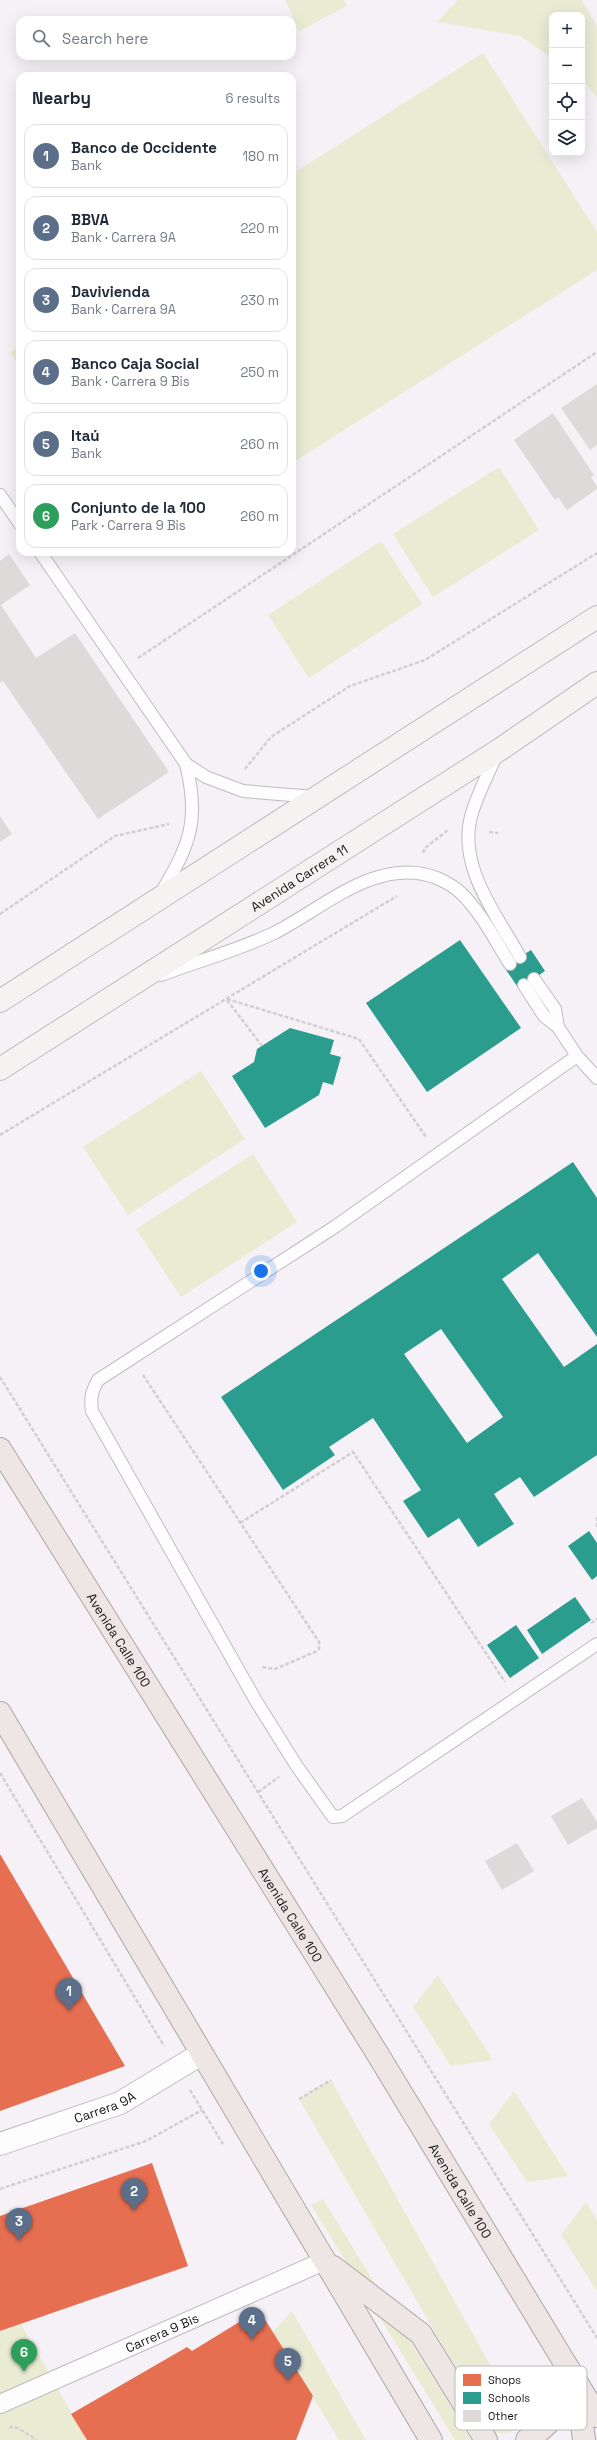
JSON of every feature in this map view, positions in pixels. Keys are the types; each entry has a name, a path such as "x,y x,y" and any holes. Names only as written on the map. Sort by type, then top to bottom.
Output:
{"main road":[{"path":"0,1001 597,617"},
{"name":"Avenida Carrera 11","path":"0,1069 119,991 499,750 597,683"},
{"name":"Avenida Calle 100","path":"0,1449 377,2053 567,2366"},
{"path":"0,1714 431,2440"},
{"path":"324,2260 421,2334 455,2389"},
{"name":"Avenida Calle 100","path":"587,2400 597,2416"},
{"path":"480,2430 486,2440"},
{"path":"527,2440 542,2430"},
{"name":"Avenida Calle 100","path":"583,2430 584,2440"}],"street":[{"name":"Carrera 9A","path":"0,2144 120,2103 202,2054"},
{"name":"Carrera 9 Bis","path":"0,2404 324,2260"}],"lane":[{"path":"0,495 16,518"},
{"path":"43,556 186,764 193,792 193,812 190,828 177,866 158,898"},
{"path":"119,991 274,933 367,881 391,872 420,873 446,882 461,893 474,907 515,960 477,881 468,847 469,828 472,814 499,750"},
{"path":"186,764 206,776 243,791 316,797"},
{"path":"529,982 555,1009 558,1026 577,1056 597,1078"},
{"path":"577,1056 336,1226 98,1380 91,1393 90,1402 92,1411 256,1701 296,1765 333,1817 342,1816 597,1644"}],"path":[{"path":"296,553 597,352"},
{"path":"271,737 350,686 425,660 597,552"},
{"path":"121,670 292,556"},
{"path":"0,1135 399,895 416,893 424,848 451,827 469,828 498,833"},
{"path":"0,914 115,836"},
{"path":"226,999 262,1046"},
{"path":"226,999 359,1039 428,1141"},
{"path":"0,1377 597,2338"},
{"path":"259,1666 266,1669 275,1669 315,1652 320,1646 240,1523 353,1452 506,1683 512,1678"},
{"path":"597,1517 597,1529"},
{"path":"584,1628 597,1619"},
{"path":"0,1773 155,2031"},
{"path":"258,1792 282,1774"},
{"path":"299,2099 331,2080"},
{"path":"0,2189 146,2141 202,2110"},
{"path":"4,2426 18,2428 37,2440"}],"green space":[{"path":"285,0 344,0 347,6 299,31 296,24 296,16 292,16"},
{"path":"458,0 582,0 597,26 597,98 585,83 585,12 549,12 549,56 520,36 437,22"},
{"path":"483,53 597,232 597,270 296,460 296,171"},
{"path":"16,348 16,361 10,352"},
{"path":"499,467 539,530 433,597 393,534"},
{"path":"381,541 422,604 309,678 268,615"},
{"path":"201,1071 245,1139 128,1215 83,1147"},
{"path":"253,1154 297,1222 181,1297 136,1229"},
{"path":"438,1975 493,2060 451,2066 413,2007"},
{"path":"331,2080 491,2366 455,2366 299,2099"},
{"path":"514,2091 568,2176 527,2182 489,2124"},
{"path":"323,2199 455,2414 455,2430 465,2430 471,2440 455,2440 311,2205"},
{"path":"586,2202 597,2220 597,2291 561,2235"},
{"path":"292,2311 366,2440 339,2440 273,2332"},
{"path":"21,2324 87,2440 0,2440 0,2331"},
{"path":"492,2430 514,2430 506,2433 494,2433"}],"building: Shops":[{"path":"0,1854 125,2066 0,2111"},
{"path":"152,2163 188,2266 0,2331 0,2216"},
{"path":"259,2310 313,2396 296,2440 87,2440 71,2414 187,2347 192,2351"}],"building: Schools":[{"path":"460,940 521,1028 427,1092 366,1003"},
{"path":"531,950 545,971 519,989 504,967"},
{"path":"290,1028 334,1040 330,1054 341,1057 333,1085 323,1082 319,1095 265,1128 232,1076 254,1062 257,1049"},
{"path":"573,1162 597,1198 597,1337 538,1253 502,1279 564,1367 597,1344 597,1455 534,1497 520,1477 494,1494 514,1524 478,1547 459,1518 428,1538 403,1501 421,1490 373,1418 329,1447 335,1455 283,1490 221,1397","holes":["441,1329 503,1417 467,1443 404,1354"]},
{"path":"589,1531 597,1543 597,1576 592,1580 568,1546"},
{"path":"575,1597 591,1620 542,1654 527,1630"},
{"path":"516,1625 539,1658 510,1678 487,1645"}],"building: Other":[{"path":"597,384 597,445 590,450 561,408"},
{"path":"553,413 594,475 591,477 597,487 597,489 567,510 558,497 555,500 514,440"},
{"path":"9,554 30,585 1,605 36,658 75,633 169,772 98,819 3,681 0,683 0,561"},
{"path":"0,816 12,834 0,842"},
{"path":"582,1798 597,1822 597,1828 568,1845 551,1816"},
{"path":"517,1843 534,1871 502,1890 485,1861"}],"place":[{"name":"Banco de Occidente","path":"69,2011"},
{"name":"BBVA","path":"134,2211"},
{"name":"Davivienda","path":"19,2241"},
{"name":"Banco Caja Social","path":"252,2340"},
{"name":"Conjunto de la 100","path":"24,2372"},
{"name":"Itaú","path":"288,2381"}]}
